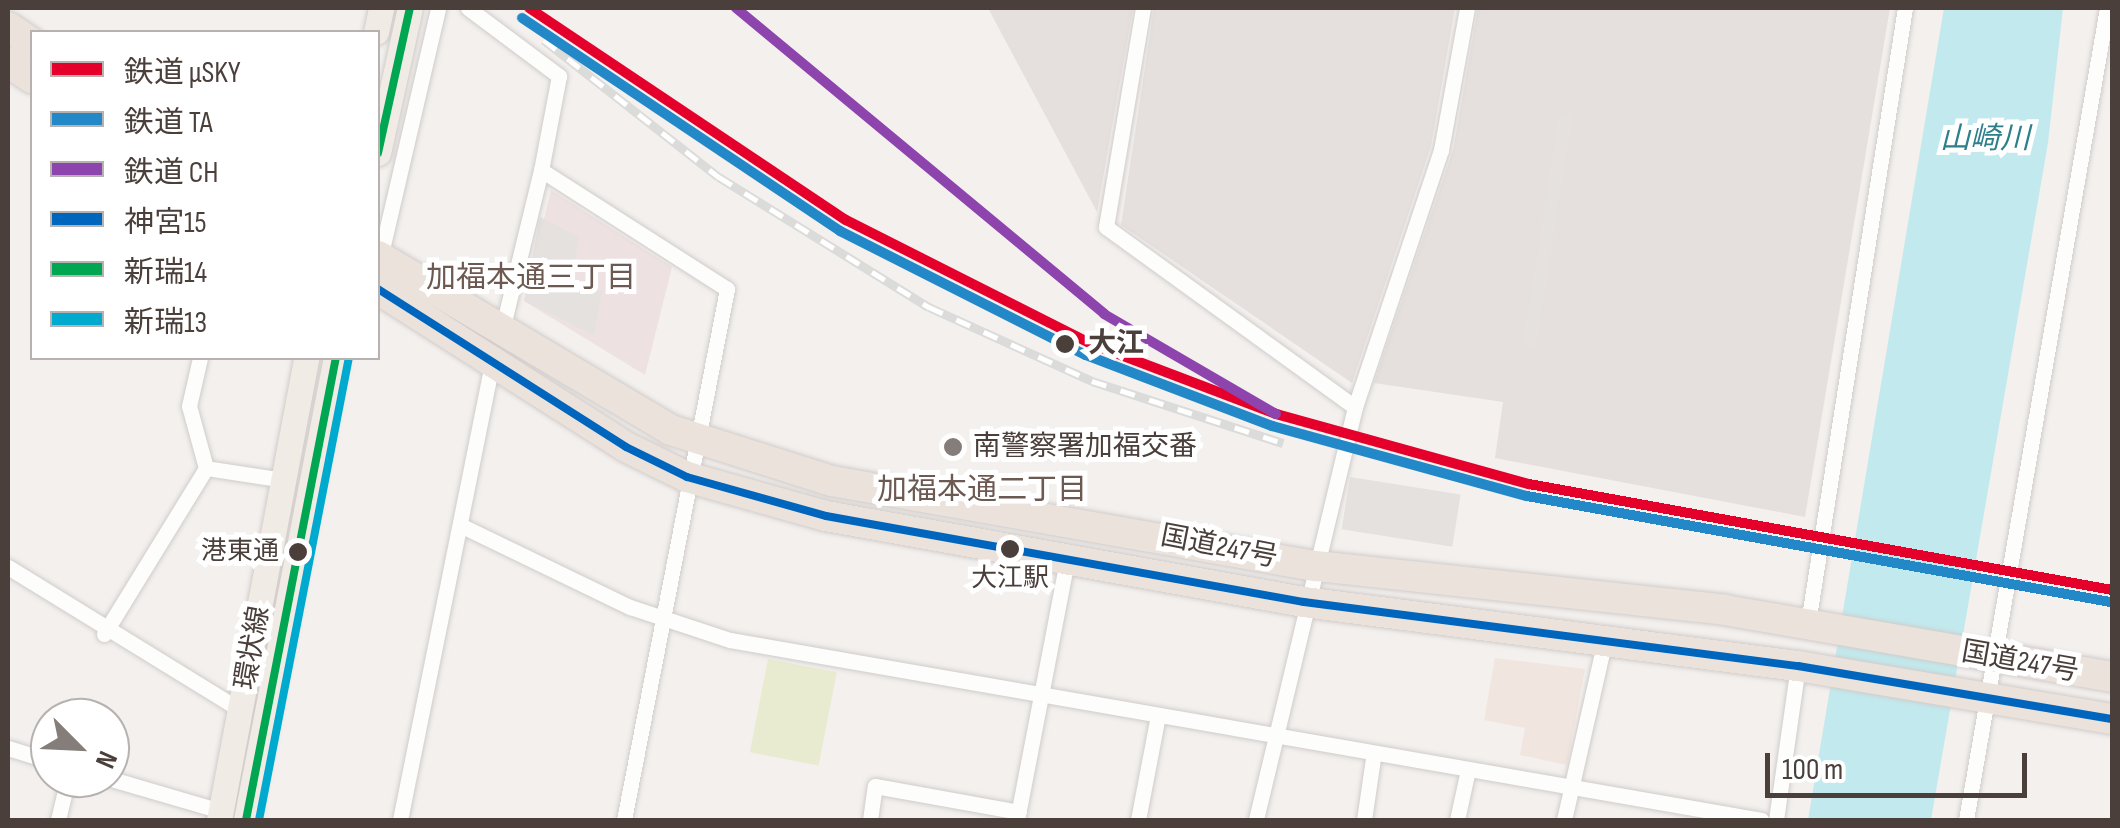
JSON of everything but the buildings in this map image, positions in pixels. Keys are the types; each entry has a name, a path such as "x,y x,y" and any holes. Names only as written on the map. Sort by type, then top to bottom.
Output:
{"highway":[{"path":"8,27 30,42"},
{"path":"8,62 30,77"},
{"name":"国道247号","path":"380,258 696,439 832,481 1316,566 1814,625 2112,678"},
{"name":"国道247号","path":"380,290 492,364 686,476 826,516 1304,602 1805,667 2112,720"}],"main road":[{"path":"380,145 410,8"},
{"name":"環状線","path":"220,816 306,360"},
{"name":"環状線","path":"246,820 336,360"}],"street":[{"path":"380,253 438,8"},
{"path":"468,8 559,76 541,170 502,330"},
{"path":"1143,8 1106,226 1355,407"},
{"path":"1256,820 1269,741 1355,407 1441,150 1466,8"},
{"path":"1814,625 1905,8"},
{"path":"1966,820 1983,656 2106,8"},
{"path":"541,170 727,288 686,476 624,820"},
{"path":"104,634 206,468 190,406 200,360"},
{"path":"400,820 492,364"},
{"path":"206,468 284,480"},
{"path":"460,525 662,618 730,640 1269,741 1570,790 1671,814 1762,820"},
{"path":"870,820 876,786 1018,816 1067,560"},
{"path":"8,566 104,634 242,710"},
{"path":"1564,820 1605,640"},
{"path":"1776,820 1805,667"},
{"path":"1138,820 1156,720"},
{"path":"1364,820 1373,758"},
{"path":"1457,820 1467,774"},
{"path":"130,785 220,816"}],"shaded area":[{"path":"988,8 1133,8 1097,212"},
{"path":"1154,8 1455,8 1431,146 1352,383 1121,225"},
{"path":"1478,8 1890,8 1805,517 1495,458 1503,402 1374,383 1453,150"},
{"path":"1560,114 1572,116 1535,348 1523,346"},
{"path":"551,190 672,267 645,375 524,301"},
{"path":"540,217 579,237 571,285 602,291 594,335 524,301"},
{"path":"1350,477 1461,495 1452,547 1342,529"},
{"path":"1495,658 1585,669 1567,765 1520,755 1525,728 1484,720"}],"green space":[{"path":"768,659 837,672 819,766 750,752"}],"water":[{"name":"山崎川","path":"1944,8 2063,8 2048,143 1931,820 1808,820"}],"railway":[{"path":"544,40 719,177 929,307 1092,381 1283,443"}],"rail line":[{"name":"μSKY","path":"529,8 846,220 1092,344 1276,414 1529,484 2112,590"},
{"name":"CH","path":"736,8 1104,314 1276,414"},
{"name":"TA","path":"522,18 840,231 1086,355 1272,426 1527,496 2110,602"}],"transit line":[{"name":"新瑞14","path":"380,144 410,8"},
{"name":"神宮15","path":"380,290 626,447 687,477 826,516 1304,602 1798,666 2112,719"},
{"name":"新瑞14","path":"246,820 336,360"},
{"name":"新瑞13","path":"259,820 348,360"}],"place":[{"name":"大江","path":"1065,344"},
{"name":"南警察署加福交番","path":"953,447"},
{"name":"大江駅","path":"1010,549"},
{"name":"港東通","path":"298,552"}],"district":[{"name":"加福本通三丁目","path":"531,278"},
{"name":"加福本通二丁目","path":"982,490"}]}
